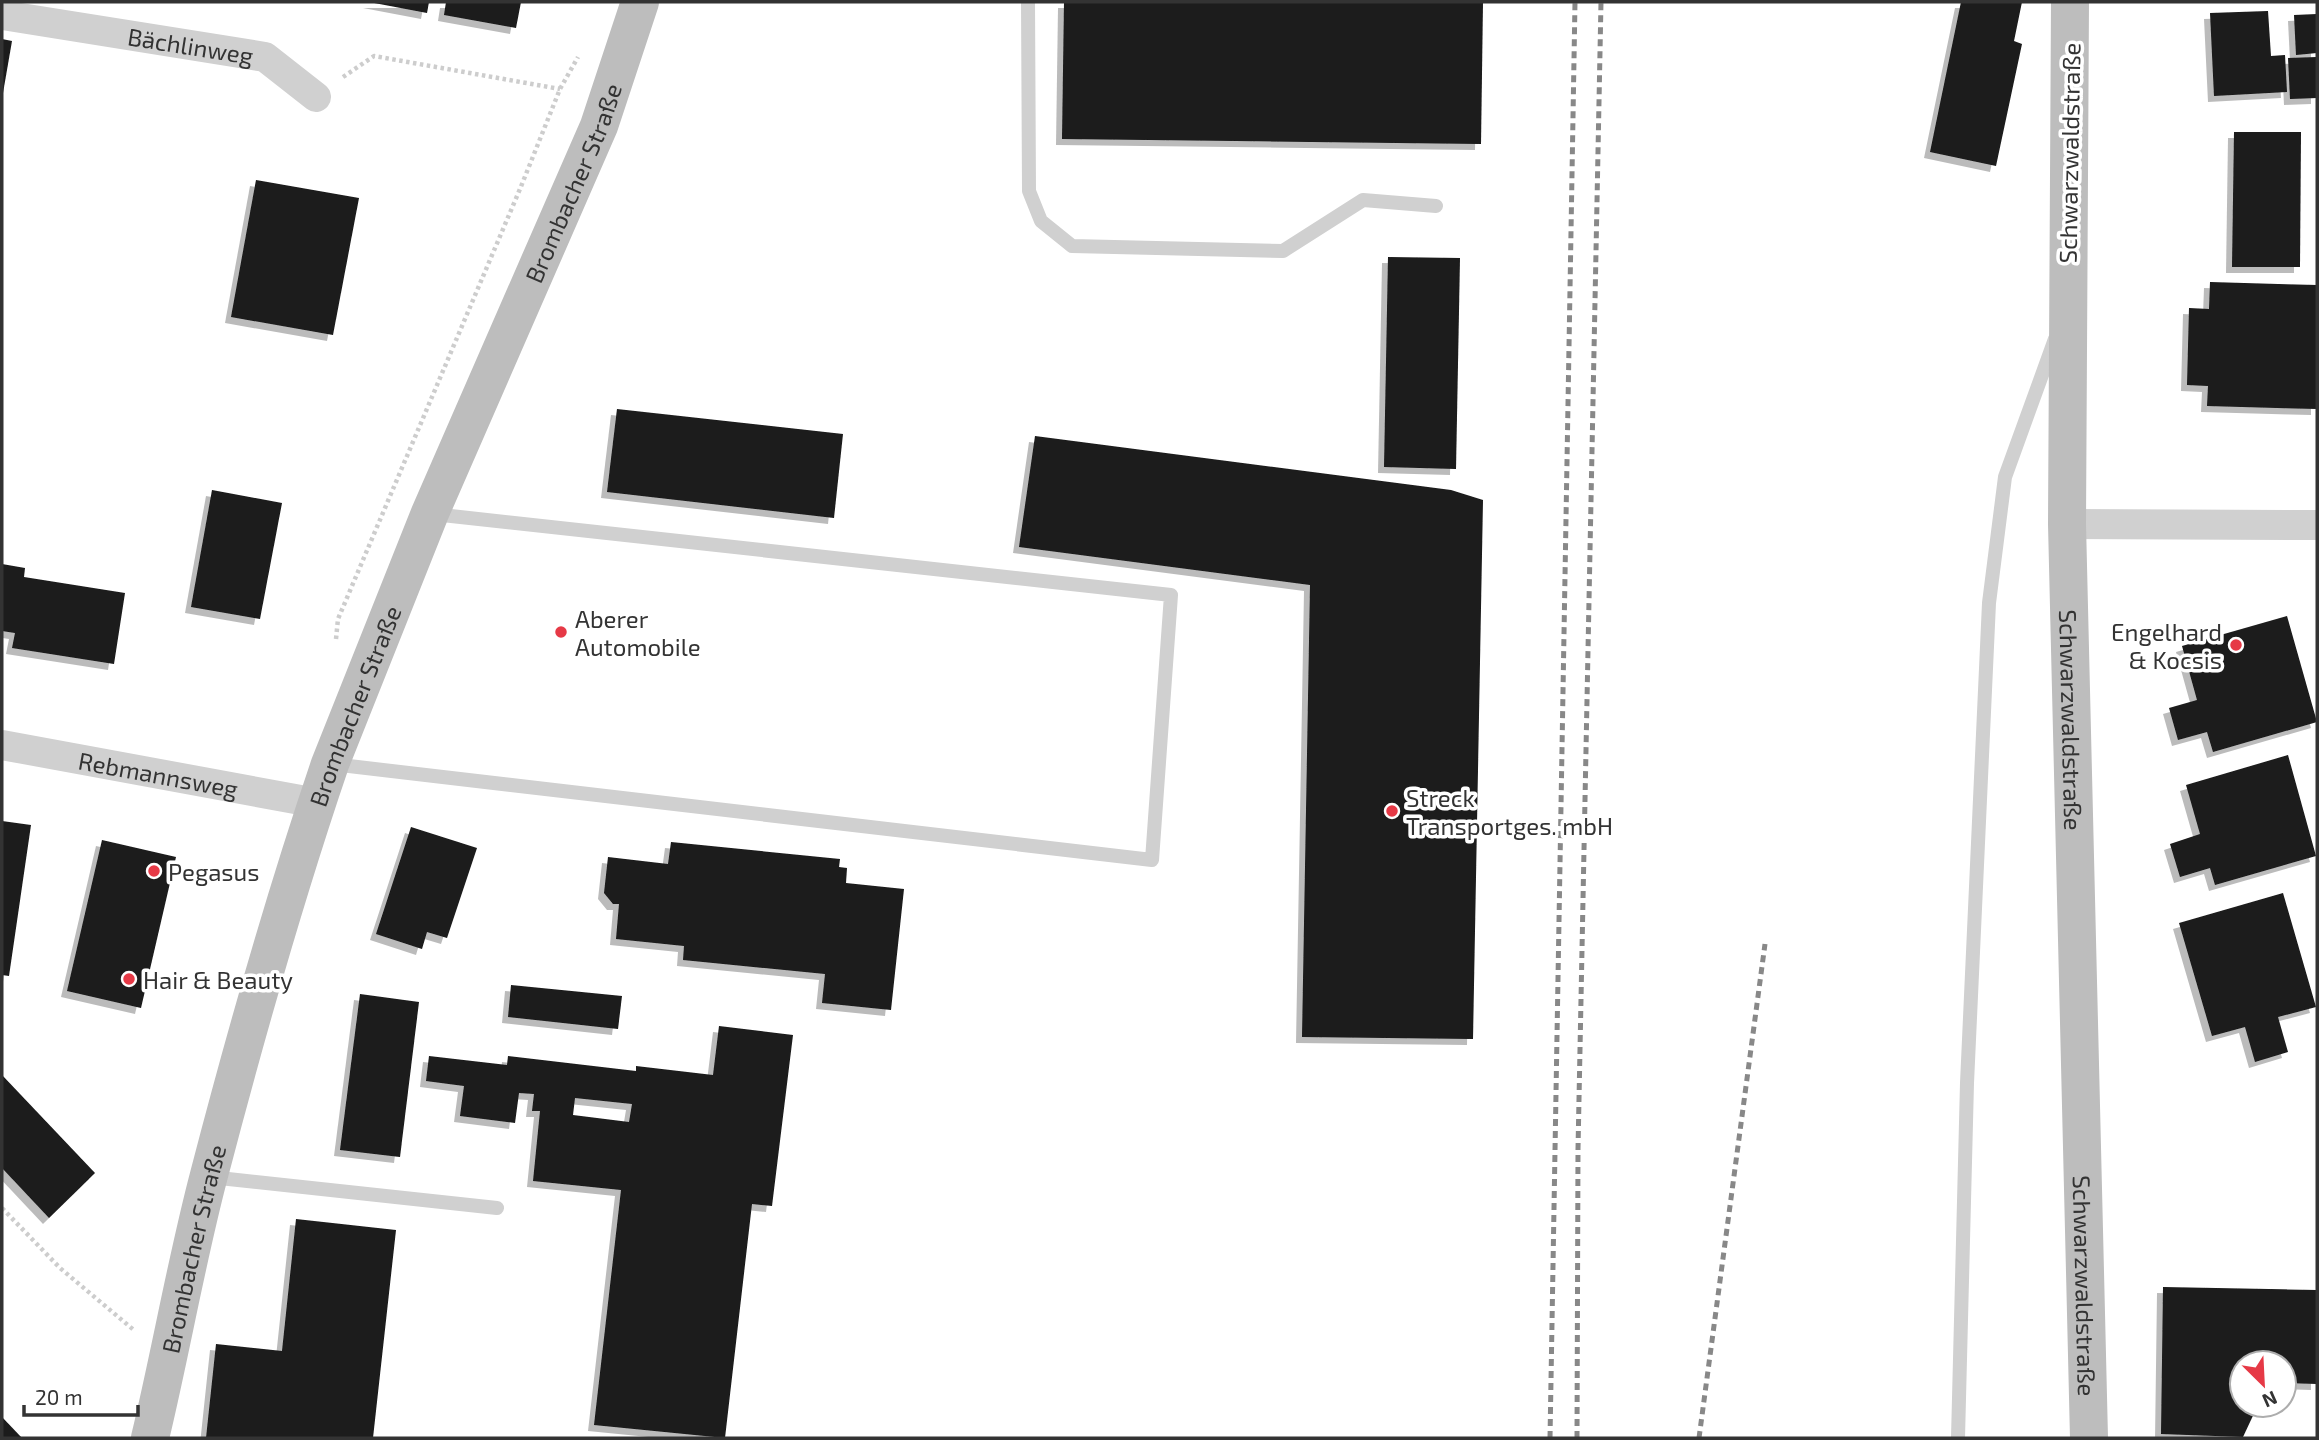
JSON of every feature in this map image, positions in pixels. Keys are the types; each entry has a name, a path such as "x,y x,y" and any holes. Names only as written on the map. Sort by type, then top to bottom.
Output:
{"main road":[{"name":"Brombacher Straße","path":"150,1438 208,1177 261,986 330,764 430,513 600,126 640,2"},
{"name":"Schwarzwaldstraße","path":"2070,2 2067,524 2089,1438"}],"street":[{"name":"Bächlinweg","path":"2,15 265,57 316,97"},
{"path":"2067,524 2317,526"},
{"name":"Rebmannsweg","path":"2,746 317,803"}],"lane":[{"path":"1028,2 1029,191 1041,221 1072,246 1283,251 1363,200 1436,206"},
{"path":"1958,1438 1967,1083 1989,603 2005,477 2067,305"},
{"path":"330,764 1152,860 1171,595 430,513"},
{"path":"208,1177 496,1208"}],"path":[{"path":"316,97 374,56 560,89"},
{"path":"2,1209 60,1268 169,1360"}],"building":[{"path":"369,2 429,2 427,13"},
{"path":"446,2 521,2 516,28 444,15"},
{"path":"1064,2 1483,2 1481,144 1062,139"},
{"path":"1961,2 2022,2 2014,41 2022,44 1996,166 1930,152"},
{"path":"2268,11 2271,56 2285,55 2287,92 2214,96 2210,13"},
{"path":"2317,14 2317,53 2296,55 2294,15"},
{"path":"2,39 12,41 3,93 2,93"},
{"path":"2317,57 2317,98 2290,99 2288,58"},
{"path":"2234,132 2301,132 2300,267 2232,267"},
{"path":"256,180 359,198 333,335 231,317"},
{"path":"1388,257 1460,258 1456,469 1384,467"},
{"path":"2210,282 2317,285 2317,409 2207,406 2208,386 2187,385 2189,308 2209,309"},
{"path":"617,409 843,434 834,518 607,492"},
{"name":"Streck Transportges. mbH","path":"1035,436 1451,490 1483,500 1473,1039 1302,1037 1310,585 1019,547"},
{"path":"212,490 282,503 260,619 191,607"},
{"path":"2,564 25,568 24,577 125,593 114,664 12,648 15,633 2,631"},
{"path":"2287,616 2317,722 2213,752 2207,732 2178,740 2169,708 2197,700 2182,646"},
{"path":"2288,755 2316,856 2215,885 2210,868 2180,877 2170,844 2200,834 2186,785"},
{"path":"2,821 31,825 9,976 2,975"},
{"path":"411,827 477,848 447,938 427,932 422,949 376,934"},
{"path":"102,840 176,857 141,1008 67,991"},
{"path":"671,842 840,859 839,867 847,868 846,883 904,889 891,1010 822,1003 825,974 683,960 684,946 616,939 619,904 613,904 604,893 608,857 668,864"},
{"path":"2283,893 2316,1007 2278,1017 2288,1052 2255,1062 2245,1027 2212,1036 2179,923"},
{"path":"511,985 622,996 618,1029 508,1017"},
{"path":"360,994 419,1002 400,1157 340,1150"},
{"path":"719,1026 793,1035 772,1206 752,1204 725,1438 594,1425 621,1190 533,1181 540,1111 532,1111 534,1094 519,1093 515,1123 460,1116 464,1086 426,1081 429,1056 507,1065 508,1056 636,1071 636,1066 713,1075","holes":["575,1098 632,1104 629,1122 573,1115"]},
{"path":"2,1075 95,1173 49,1218 2,1168"},
{"path":"296,1219 396,1230 373,1438 206,1438 216,1344 282,1351"},
{"path":"2163,1287 2317,1290 2317,1384 2298,1383 2298,1349 2228,1349 2228,1419 2251,1419 2243,1437 2161,1434"},
{"path":"2,1417 22,1438 2,1438"}],"railway":[{"path":"1550,1438 1575,2"},
{"path":"1577,1438 1578,1149 1601,2"},
{"path":"1699,1438 1765,944"}],"place":[{"name":"Aberer Automobile","path":"561,632"},
{"name":"Engelhard & Kocsis","path":"2236,645"},
{"name":"Streck Transportges. mbH","path":"1392,811"},
{"name":"Pegasus","path":"154,871"},
{"name":"Hair & Beauty","path":"129,979"}]}
